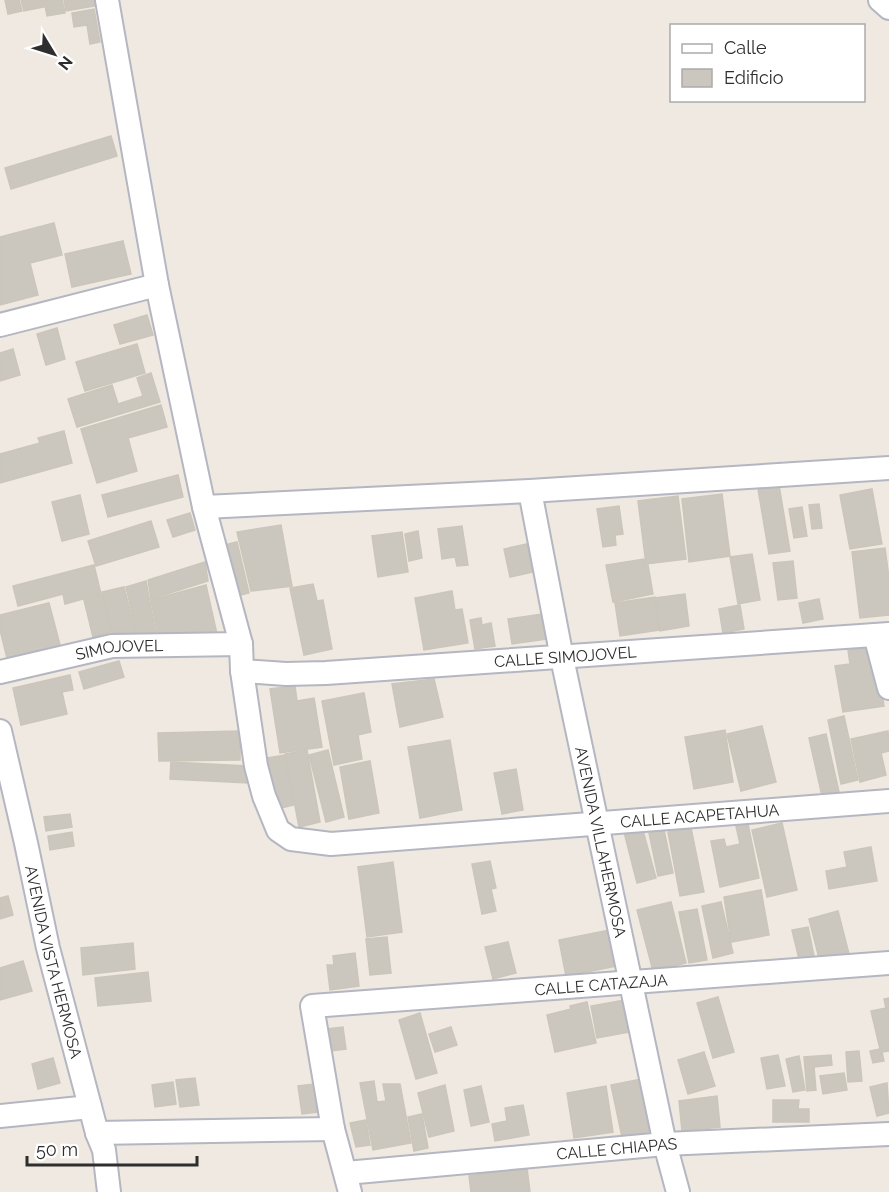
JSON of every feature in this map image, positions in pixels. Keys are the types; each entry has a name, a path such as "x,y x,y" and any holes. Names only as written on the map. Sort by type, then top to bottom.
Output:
{"street":[{"name":"CALLE ACAPETAHUA","path":"107,0 157,285 204,507 241,644 242,671 256,766 264,796 278,830 291,839 331,844 889,801"},
{"path":"880,0 889,8"},
{"path":"0,325 157,285"},
{"path":"204,507 531,491 889,468"},
{"name":"AVENIDA VILLAHERMOSA","path":"531,491 562,658 665,1144 678,1192"},
{"path":"882,634 889,688"},
{"name":"CALLE SIMOJOVEL","path":"242,671 286,674 326,673 882,634"},
{"name":"SIMOJOVEL","path":"0,672 112,646 241,644"},
{"name":"AVENIDA VISTA HERMOSA","path":"0,731 48,948 97,1133 104,1150 109,1192"},
{"name":"CALLE CATAZAJA","path":"333,1129 312,1006 889,963"},
{"path":"0,1116 90,1107"},
{"path":"97,1133 333,1129 348,1182"},
{"name":"CALLE CHIAPAS","path":"348,1182 665,1144 889,1134"}],"building":[{"path":"5,0 19,0 22,11 8,14"},
{"path":"21,0 43,0 44,7 24,11"},
{"path":"44,0 62,0 65,13 47,16"},
{"path":"64,0 94,0 95,6 66,11"},
{"path":"94,9 100,42 90,44 87,25 74,27 72,13"},
{"path":"111,136 117,156 11,189 5,168"},
{"path":"54,223 62,255 30,263 38,295 0,305 0,237"},
{"path":"123,241 131,274 72,287 65,254"},
{"path":"147,315 153,335 120,344 114,325"},
{"path":"57,328 65,359 46,365 37,334"},
{"path":"137,344 145,373 85,391 76,362"},
{"path":"13,349 20,375 0,381 0,353"},
{"path":"151,373 160,402 77,427 68,399 112,385 118,404 143,396 137,378"},
{"path":"161,405 167,427 128,438 137,471 97,483 81,429"},
{"path":"64,431 72,463 0,483 0,454 40,443 38,438"},
{"path":"178,475 183,497 108,517 102,495"},
{"path":"779,485 790,551 769,554 758,489"},
{"path":"872,489 882,544 850,549 840,495"},
{"path":"722,494 730,556 689,562 682,499"},
{"path":"80,495 89,534 62,541 52,502"},
{"path":"678,496 686,559 646,564 638,501"},
{"path":"819,504 822,528 812,529 809,505"},
{"path":"619,506 623,534 615,535 616,545 603,547 597,509"},
{"path":"802,507 807,536 794,538 789,509"},
{"path":"190,513 195,530 173,537 167,520"},
{"path":"151,521 159,547 96,566 88,541"},
{"path":"281,525 292,586 251,591 237,532"},
{"path":"462,526 468,565 457,566 455,557 442,559 438,529"},
{"path":"418,531 422,558 409,561 405,534"},
{"path":"402,532 408,572 378,577 372,536"},
{"path":"237,542 249,593 232,597 220,546"},
{"path":"527,544 533,572 510,577 504,549"},
{"path":"885,548 889,578 889,615 860,618 852,552"},
{"path":"752,554 760,600 738,604 730,557"},
{"path":"644,559 645,565 648,565 653,594 613,602 606,565"},
{"path":"793,561 797,598 778,600 773,563"},
{"path":"205,562 208,581 151,599 148,580"},
{"path":"94,565 101,594 65,604 63,594 18,606 13,586"},
{"path":"146,581 156,635 137,633 126,587"},
{"path":"313,584 317,601 323,600 332,649 304,655 290,588"},
{"path":"206,585 217,634 157,632 151,600"},
{"path":"124,587 136,633 112,633 102,592"},
{"path":"452,591 455,610 462,609 468,643 424,650 415,598"},
{"path":"685,594 689,626 660,631 655,598"},
{"path":"102,595 111,632 93,637 84,600"},
{"path":"655,597 659,630 620,636 615,603"},
{"path":"819,599 823,619 803,623 799,603"},
{"path":"49,603 60,645 7,658 0,630 0,615"},
{"path":"740,605 744,629 723,633 719,609"},
{"path":"542,614 546,639 512,644 508,619"},
{"path":"481,618 482,625 491,623 495,646 475,649 470,620"},
{"path":"868,646 872,670 878,669 884,706 843,712 835,666 850,664 848,650"},
{"path":"119,661 124,677 84,689 79,672"},
{"path":"70,675 73,690 62,692 67,714 21,725 13,688"},
{"path":"434,679 443,717 400,727 392,684"},
{"path":"295,686 297,701 314,698 322,747 280,753 270,689"},
{"path":"364,693 371,732 358,735 362,759 334,765 322,701"},
{"path":"844,716 858,780 841,784 828,720"},
{"path":"762,726 776,782 741,791 727,734"},
{"path":"725,730 733,782 694,789 685,737"},
{"path":"240,731 240,760 159,761 158,733"},
{"path":"888,731 889,751 881,753 886,775 860,782 851,739"},
{"path":"826,734 839,792 822,796 809,738"},
{"path":"450,740 462,810 420,818 408,747"},
{"path":"307,750 320,822 299,827 285,754"},
{"path":"328,750 344,817 326,822 309,755"},
{"path":"285,755 294,805 276,809 266,758"},
{"path":"370,761 379,813 349,819 340,767"},
{"path":"171,762 248,766 248,783 170,779"},
{"path":"516,769 523,810 502,814 494,773"},
{"path":"70,814 72,827 46,831 44,817"},
{"path":"782,823 797,890 767,897 752,830"},
{"path":"748,824 759,878 720,887 711,841 724,839 726,847 740,844 736,826"},
{"path":"642,827 656,878 637,883 624,832"},
{"path":"691,828 704,892 680,896 668,832"},
{"path":"664,830 673,873 658,876 649,833"},
{"path":"72,832 74,846 50,850 48,836"},
{"path":"871,847 877,881 829,889 826,871 847,867 844,852"},
{"path":"490,861 496,888 491,889 496,911 482,914 472,864"},
{"path":"393,862 402,932 367,937 358,867"},
{"path":"761,890 769,935 731,942 724,897"},
{"path":"8,896 13,915 0,919 0,898"},
{"path":"671,902 686,963 653,971 637,910"},
{"path":"721,902 733,953 713,958 702,906"},
{"path":"697,909 707,960 689,963 679,912"},
{"path":"838,911 849,954 820,962 809,919"},
{"path":"808,927 814,956 799,959 792,930"},
{"path":"610,930 617,966 566,976 559,940"},
{"path":"387,937 391,973 370,975 366,939"},
{"path":"508,942 516,973 493,979 485,947"},
{"path":"133,943 135,969 83,975 81,948"},
{"path":"355,953 359,986 330,990 327,965 334,965 333,956"},
{"path":"23,961 32,991 0,1000 0,968"},
{"path":"148,972 151,1001 98,1006 95,978"},
{"path":"718,997 734,1052 713,1058 697,1003"},
{"path":"889,998 889,1051 882,1052 884,1061 873,1063 870,1051 880,1049 871,1011 886,1008 884,999"},
{"path":"624,1000 630,1032 597,1038 591,1006"},
{"path":"587,1002 596,1043 555,1052 547,1015"},
{"path":"420,1013 437,1073 416,1079 399,1020"},
{"path":"343,1027 346,1049 330,1051 327,1029"},
{"path":"451,1027 457,1045 435,1052 429,1034"},
{"path":"859,1051 862,1081 848,1082 846,1052"},
{"path":"704,1052 715,1086 688,1094 678,1060"},
{"path":"778,1055 785,1086 767,1089 761,1058"},
{"path":"831,1055 832,1065 814,1067 816,1090 807,1091 804,1057"},
{"path":"799,1056 805,1090 793,1092 786,1059"},
{"path":"53,1058 60,1083 38,1089 32,1064"},
{"path":"844,1073 847,1090 823,1094 820,1076"},
{"path":"195,1078 199,1105 180,1107 176,1080"},
{"path":"642,1079 653,1131 622,1137 611,1085"},
{"path":"374,1081 377,1102 386,1101 383,1084 400,1084 411,1143 373,1150 360,1083"},
{"path":"173,1082 176,1104 155,1107 152,1085"},
{"path":"887,1083 889,1113 877,1116 870,1087"},
{"path":"314,1084 318,1112 302,1114 298,1086"},
{"path":"445,1085 454,1131 429,1137 418,1093"},
{"path":"481,1086 489,1122 471,1126 464,1090"},
{"path":"606,1086 613,1132 574,1138 567,1093"},
{"path":"717,1096 720,1127 682,1131 679,1101"},
{"path":"773,1100 799,1100 798,1109 809,1109 809,1122 773,1122"},
{"path":"523,1105 529,1135 495,1141 492,1124 507,1121 505,1108"},
{"path":"422,1114 428,1148 414,1151 408,1117"},
{"path":"366,1120 370,1145 356,1147 350,1123"},
{"path":"527,1168 530,1192 471,1192 469,1176"}]}
